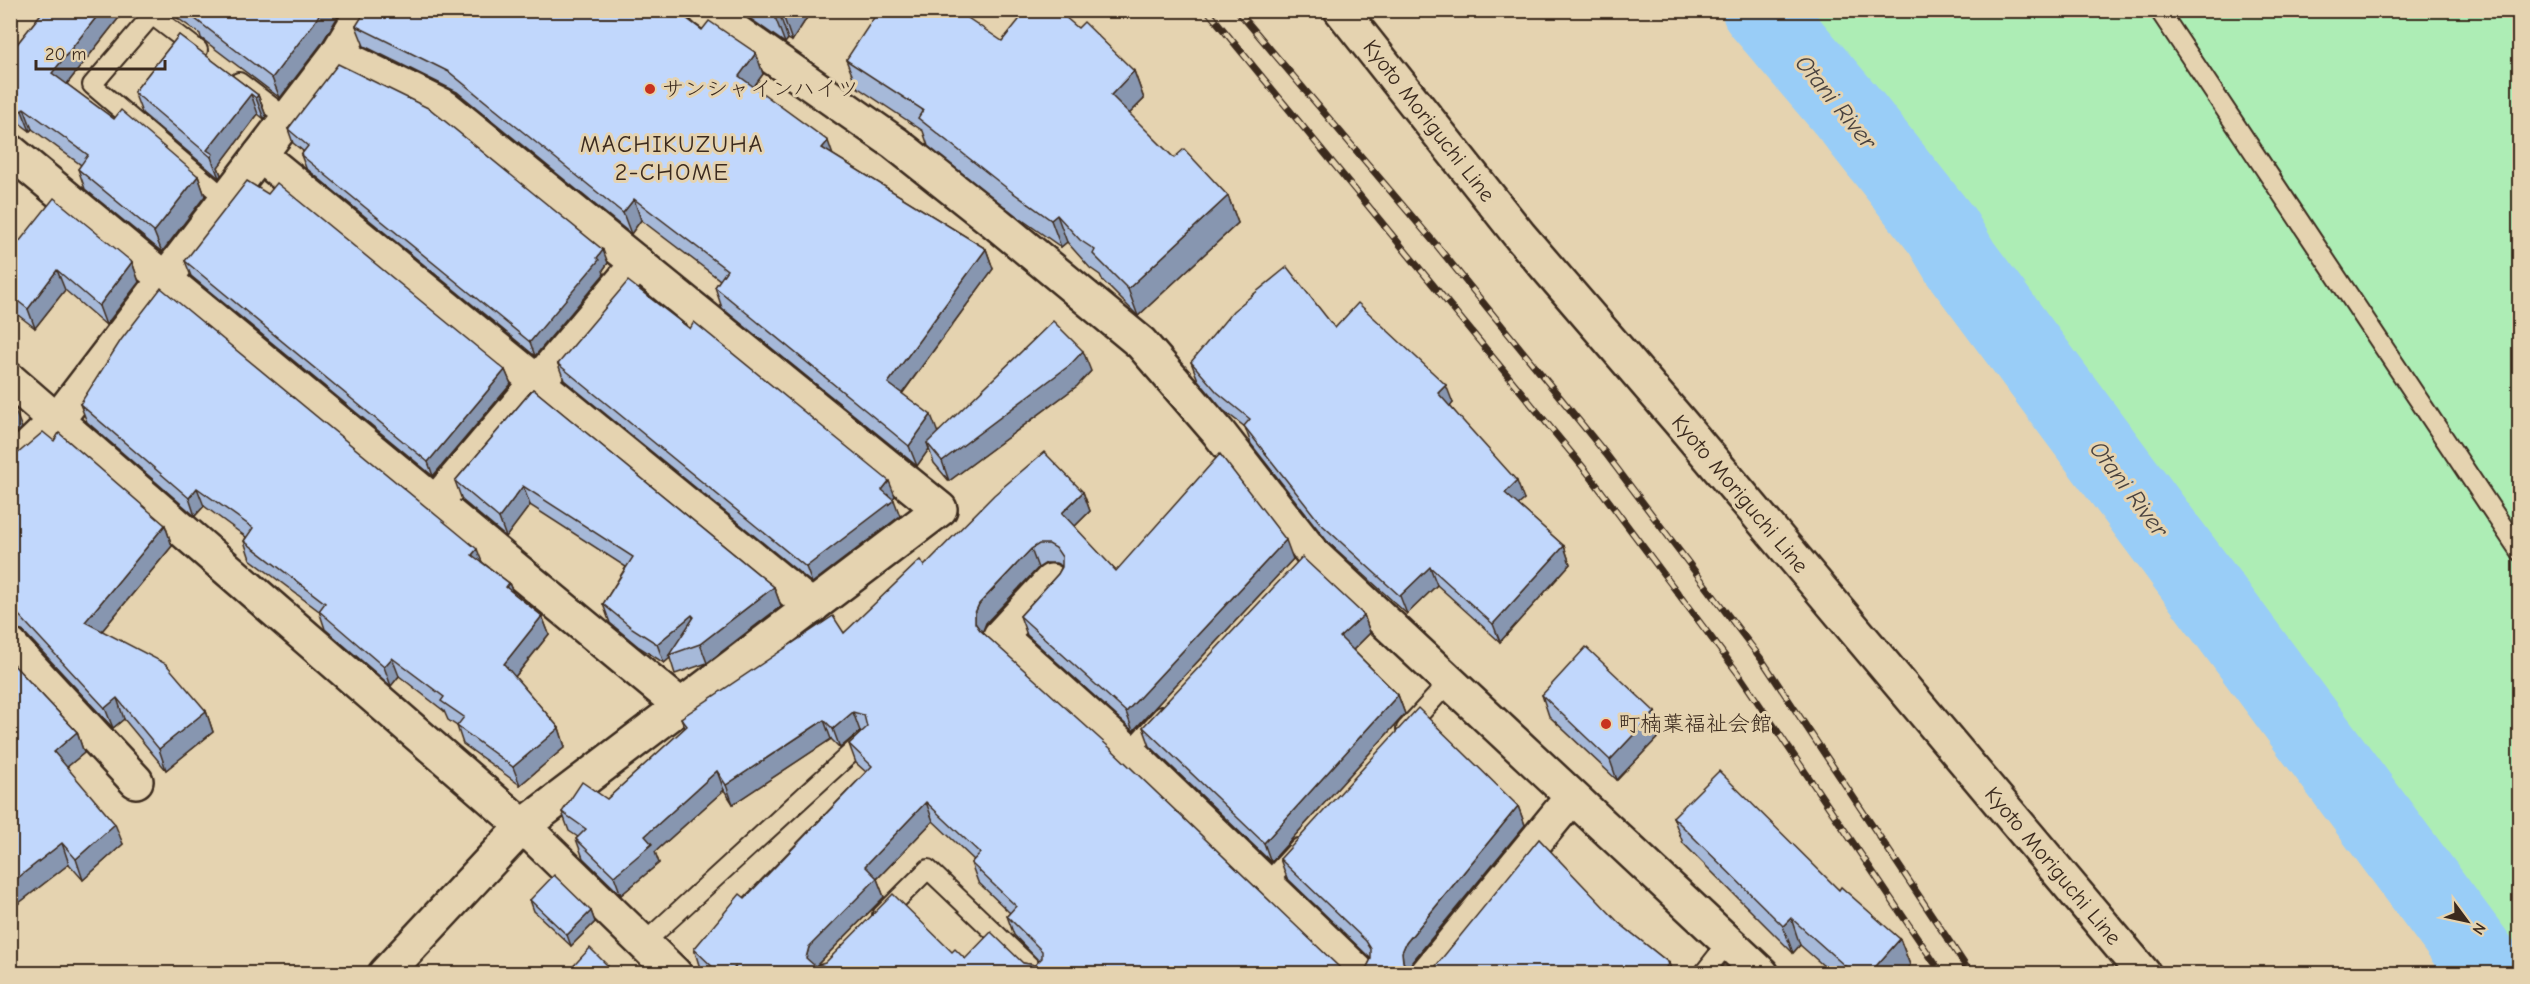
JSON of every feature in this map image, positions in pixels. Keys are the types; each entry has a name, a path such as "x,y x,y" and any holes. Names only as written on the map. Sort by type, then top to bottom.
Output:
{"street":[{"path":"10,465 58,419 337,54 364,10"},
{"path":"705,10 895,143 996,222 1141,343 1218,432 1306,561 1449,682 1762,974"},
{"name":"Kyoto Moriguchi Line","path":"1341,10 1520,236 1688,431 2144,974"},
{"path":"337,54 445,107 940,509 523,826 386,974"},
{"path":"10,151 681,706"},
{"path":"260,155 812,607"},
{"path":"435,502 638,263"},
{"path":"10,380 58,419 523,826 675,974"},
{"path":"1051,581 1000,636 1129,752 1360,974"},
{"path":"10,645 136,781"},
{"path":"1427,974 1572,797"}],"lane":[{"path":"2159,10 2520,552"},
{"path":"226,199 92,86 150,13 288,119"},
{"path":"1393,744 1449,682"},
{"path":"1129,752 1178,700"},
{"path":"644,943 863,742"},
{"path":"1265,885 1313,832"},
{"path":"872,925 928,869 1038,974"},
{"path":"1702,974 1728,942"}],"green space":[{"path":"1801,11 2519,11 2519,955 2146,460"}],"building":[{"path":"44,10 102,10 52,73 114,119 121,110 198,176 154,232 78,169 88,155 24,108 22,111 10,102 10,53"},
{"path":"187,10 322,10 272,78 194,18 195,16"},
{"path":"366,10 675,10 702,30 709,21 756,53 739,76 828,141 822,148 986,249 888,383 931,415 909,446 715,287 727,270 634,199 623,213 449,72 356,26"},
{"path":"766,10 786,10 783,15 779,12 775,17"},
{"path":"879,10 956,10 1002,41 1027,10 1057,10 1078,28 1084,22 1134,71 1111,95 1174,158 1184,149 1228,196 1128,289 1093,254 1095,250 1080,240 1057,215 1051,220 1008,189 918,118 923,110 846,60"},
{"path":"179,35 258,95 256,98 251,94 207,150 213,154 211,157 134,92"},
{"path":"338,64 430,109 603,250 597,258 599,260 530,342 301,155 308,146 288,129"},
{"path":"247,181 268,194 277,183 505,370 428,462 185,261"},
{"path":"54,198 132,262 99,306 57,270 28,309 10,295 10,236 19,242"},
{"path":"1287,267 1335,328 1358,303 1446,385 1438,393 1517,481 1505,493 1564,546 1493,624 1430,567 1400,596 1320,523 1244,426 1250,419 1217,392 1191,362 1233,311"},
{"path":"628,281 690,329 694,322 889,481 882,490 894,500 806,567 558,364"},
{"path":"161,288 477,549 472,555 509,583 506,587 542,616 504,664 559,728 513,767 457,726 464,717 441,701 444,697 392,658 384,667 319,611 325,603 244,541 253,528 197,488 189,498 80,404 121,340"},
{"path":"1053,321 1083,351 1070,365 942,461 927,443"},
{"path":"533,389 774,587 700,644 669,655 694,617 692,615 657,644 632,628 603,604 633,557 523,486 499,518 455,481"},
{"path":"43,432 54,441 59,433 165,525 85,622 166,664 206,711 159,749 117,698 105,708 10,608 10,460"},
{"path":"1044,452 1083,492 1062,513 1116,571 1220,454 1286,540 1126,712 1020,616 1062,567 1062,557 1056,548 1049,544 1039,544 1031,549 979,604 975,613 975,623 1109,747 1340,968 1349,973 1359,973 1367,967 1371,959 1371,949 1366,941 1280,859 1418,708 1518,806 1406,943 1402,952 1403,962 1408,969 1418,973 1427,972 1435,967 1539,839 1619,923 1669,963 1661,974 739,974 735,967 729,974 720,974 694,949 740,894 745,898 872,766 849,744 867,727 864,715 853,712 833,729 824,720 726,785 717,771 645,836 652,844 614,876 576,839 586,829 562,812 582,782 607,799 687,726 681,718 833,616 844,633 920,560 924,566 994,495","holes":["926,802 980,853 971,863 1016,906 1007,916 1042,951 1042,958 1035,965 1023,963 991,932 965,959 955,949 952,952 893,894 825,963 815,966 806,958 809,947 877,878 865,866"]},
{"path":"1302,557 1364,615 1340,637 1398,695 1264,843 1143,727"},
{"name":"町楠葉福祉会館","path":"1586,647 1655,712 1610,760 1542,695"},
{"path":"10,661 77,732 54,752 115,824 76,859 62,843 10,884"},
{"path":"1719,771 1839,890 1841,887 1900,939 1869,974 1854,974 1791,918 1783,926 1673,817"},
{"path":"554,875 591,911 567,935 530,900"},
{"path":"590,948 616,974 566,974"}],"waterway":[{"name":"Otani River","path":"1761,10 1847,111 1942,231 1961,263 2490,974"}],"railway":[{"path":"1207,10 1587,472 1740,676 1942,974"},
{"path":"1237,10 1438,247 1606,454 1762,660 1971,974"}],"place":[{"name":"サンシャインハイツ","path":"650,89"},
{"name":"町楠葉福祉会館","path":"1606,724"}],"district":[{"name":"MACHIKUZUHA 2-CHOME","path":"672,158"}]}
